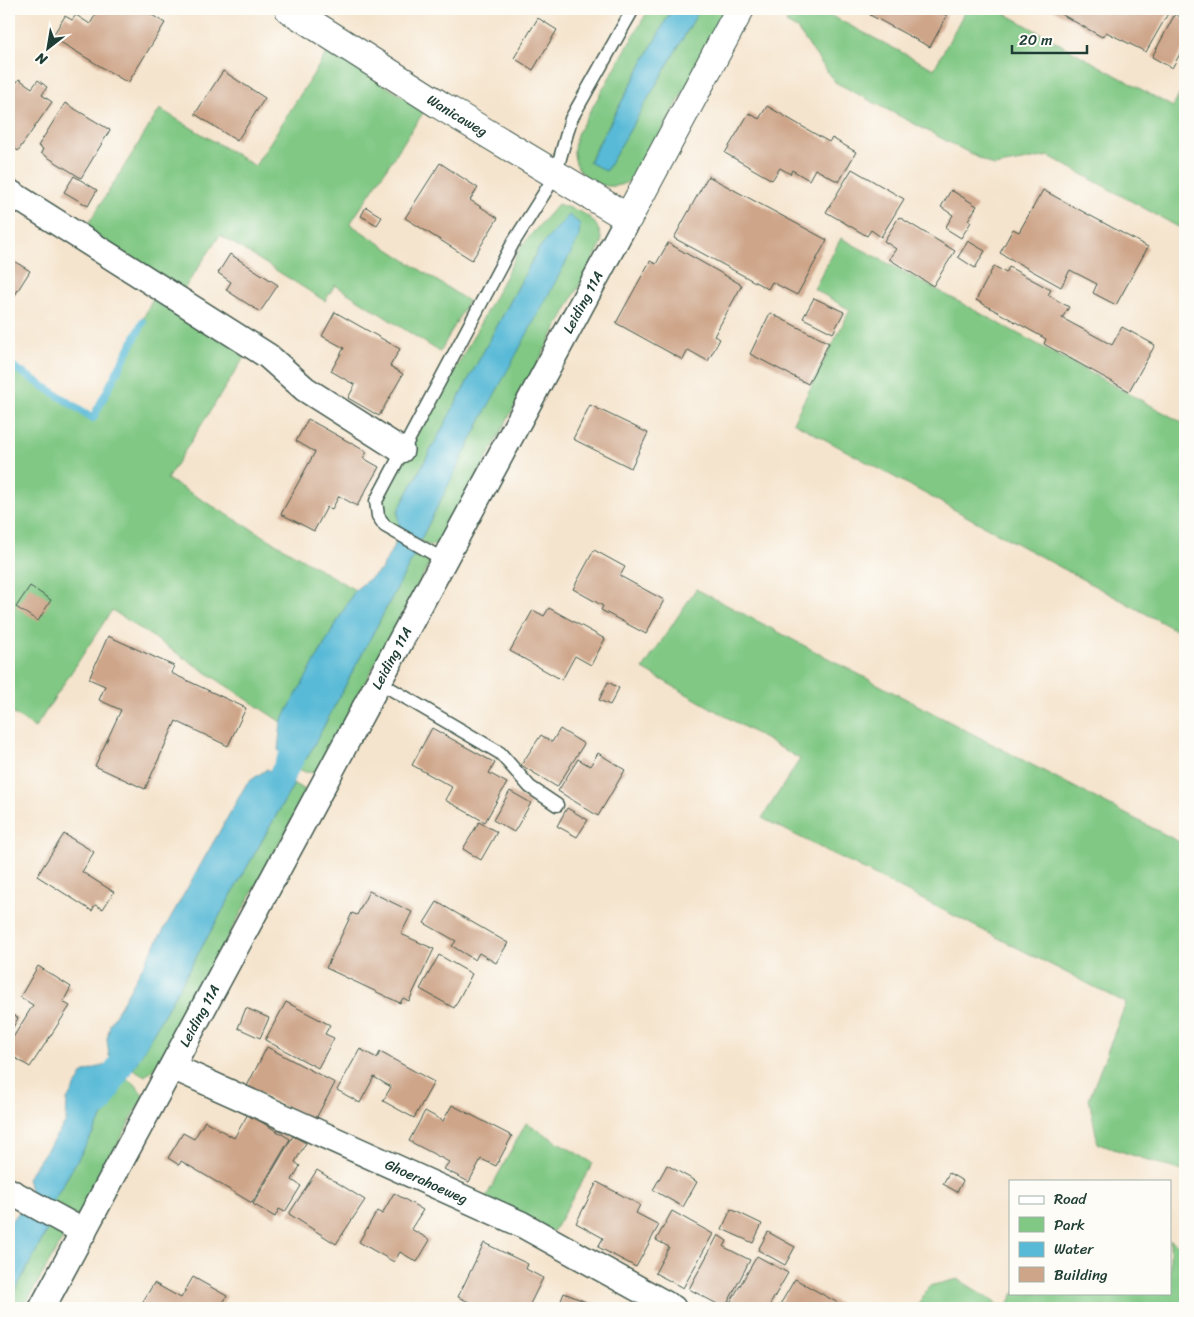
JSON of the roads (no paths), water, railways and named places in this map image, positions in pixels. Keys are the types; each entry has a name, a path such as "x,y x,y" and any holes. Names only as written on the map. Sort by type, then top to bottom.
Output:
{"street":[{"name":"Wanicaweg","path":"289,9 555,176 628,218"},
{"name":"Leiding 11A","path":"42,1308 379,682 438,557 628,218 740,9"},
{"path":"9,192 268,356 305,389 401,450"},
{"name":"Ghoerahoeweg","path":"173,1067 521,1224 673,1308"},
{"path":"11,1193 84,1232"}],"lane":[{"path":"438,557 385,526 378,516 376,500 513,243 555,176 571,119 633,9"},
{"path":"379,682 500,754 530,787 557,805"}],"water":[{"path":"672,9 700,9 606,171 589,162"},
{"path":"569,215 580,224 579,238 483,416 420,541 399,528 398,511 539,248"},
{"path":"397,540 416,552 307,758 294,767 282,761 284,754 278,750 281,722 355,590 381,570"},
{"path":"267,769 294,784 133,1069 109,1056 107,1039 110,1024 247,783"},
{"path":"103,1065 125,1078 50,1207 31,1196 27,1178 66,1122 67,1100 83,1073"},
{"path":"24,1207 51,1223 16,1289 9,1293 9,1223"}],"waterway":[{"path":"9,364 93,418 143,322"},
{"path":"264,808 305,733"},
{"path":"99,1103 139,1032"}]}
